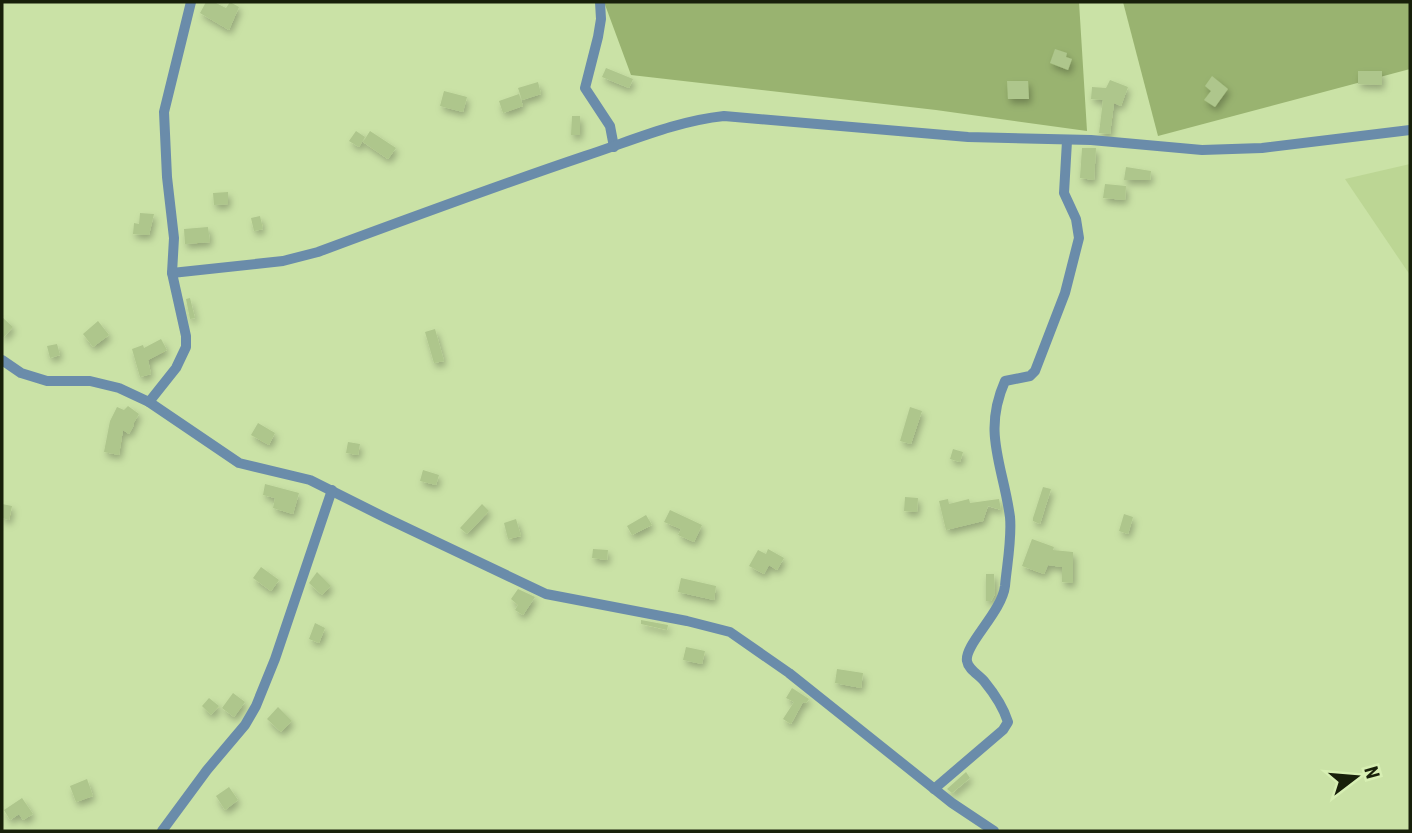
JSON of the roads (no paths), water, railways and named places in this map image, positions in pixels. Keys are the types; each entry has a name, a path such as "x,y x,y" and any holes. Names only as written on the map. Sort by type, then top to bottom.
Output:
{"street":[{"path":"149,402 176,368 186,347 172,273 174,238 167,177 164,112 191,2"},
{"path":"600,2 598,37 585,88 610,126 614,147"},
{"path":"172,273 283,261 318,252 614,147 696,120 724,116 968,137 1091,140 1226,150 1410,130"},
{"path":"934,789 1003,730 1008,722 987,684 967,663 967,658 973,643 999,608 1004,590 1010,526 994,436 995,413 1005,381 1030,376 1035,372 1065,293 1079,238 1076,219 1064,193 1067,141"},
{"path":"2,360 21,373 35,378 54,382 99,382 149,402 239,463 299,475 546,594 697,623 739,637 934,789 994,831"},
{"path":"162,831 256,706 284,634 332,490"}]}
